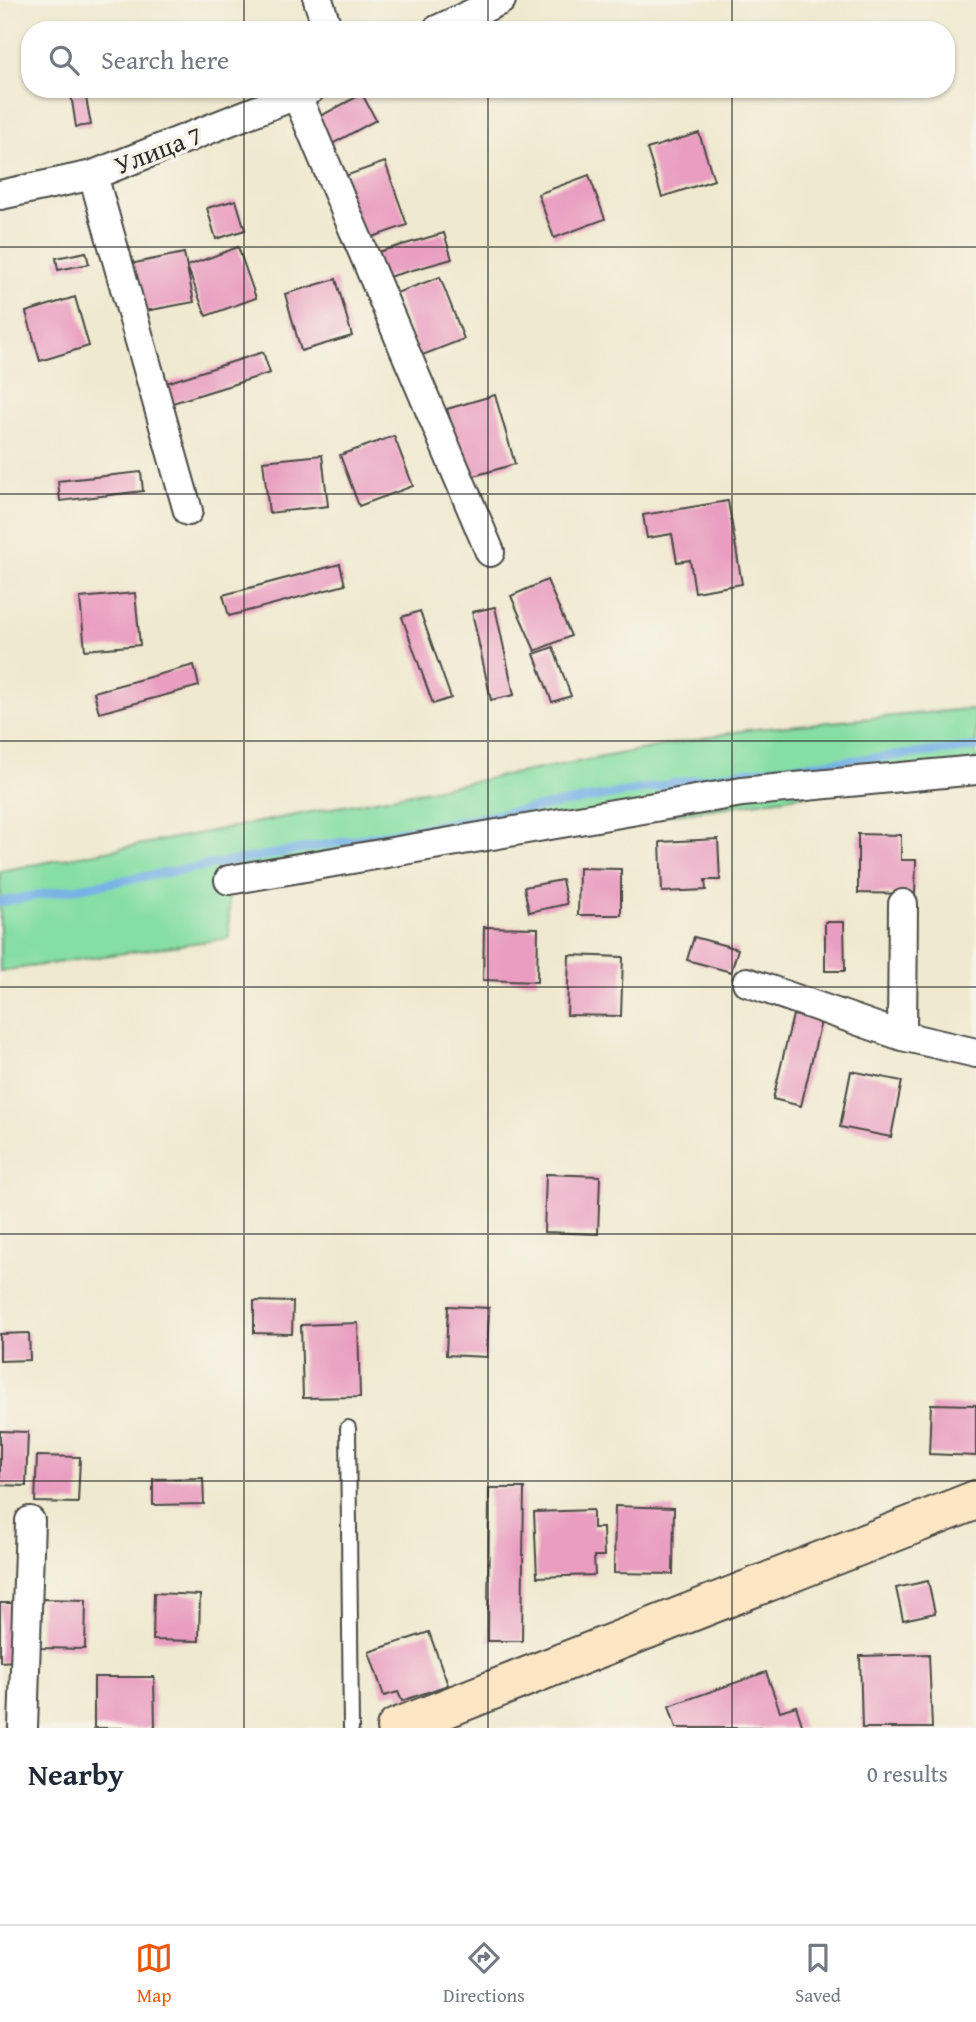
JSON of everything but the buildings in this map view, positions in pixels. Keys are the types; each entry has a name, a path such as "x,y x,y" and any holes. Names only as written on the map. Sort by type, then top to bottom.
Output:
{"main road":[{"path":"396,1728 976,1500"}],"street":[{"path":"318,0 325,21"},
{"path":"456,21 501,0"},
{"name":"Улица 7","path":"0,195 93,175 291,98"},
{"path":"306,98 490,552"},
{"path":"93,175 188,511"},
{"path":"229,880 742,792 976,770"},
{"path":"902,1035 903,904"},
{"path":"747,982 902,1035 976,1052"},
{"path":"23,1728 30,1521"}],"lane":[{"path":"348,1428 351,1728"}],"green space":[{"path":"976,710 976,770 229,880 229,938 0,971 0,871 746,730"}],"waterway":[{"path":"0,902 734,773 976,747"}]}
